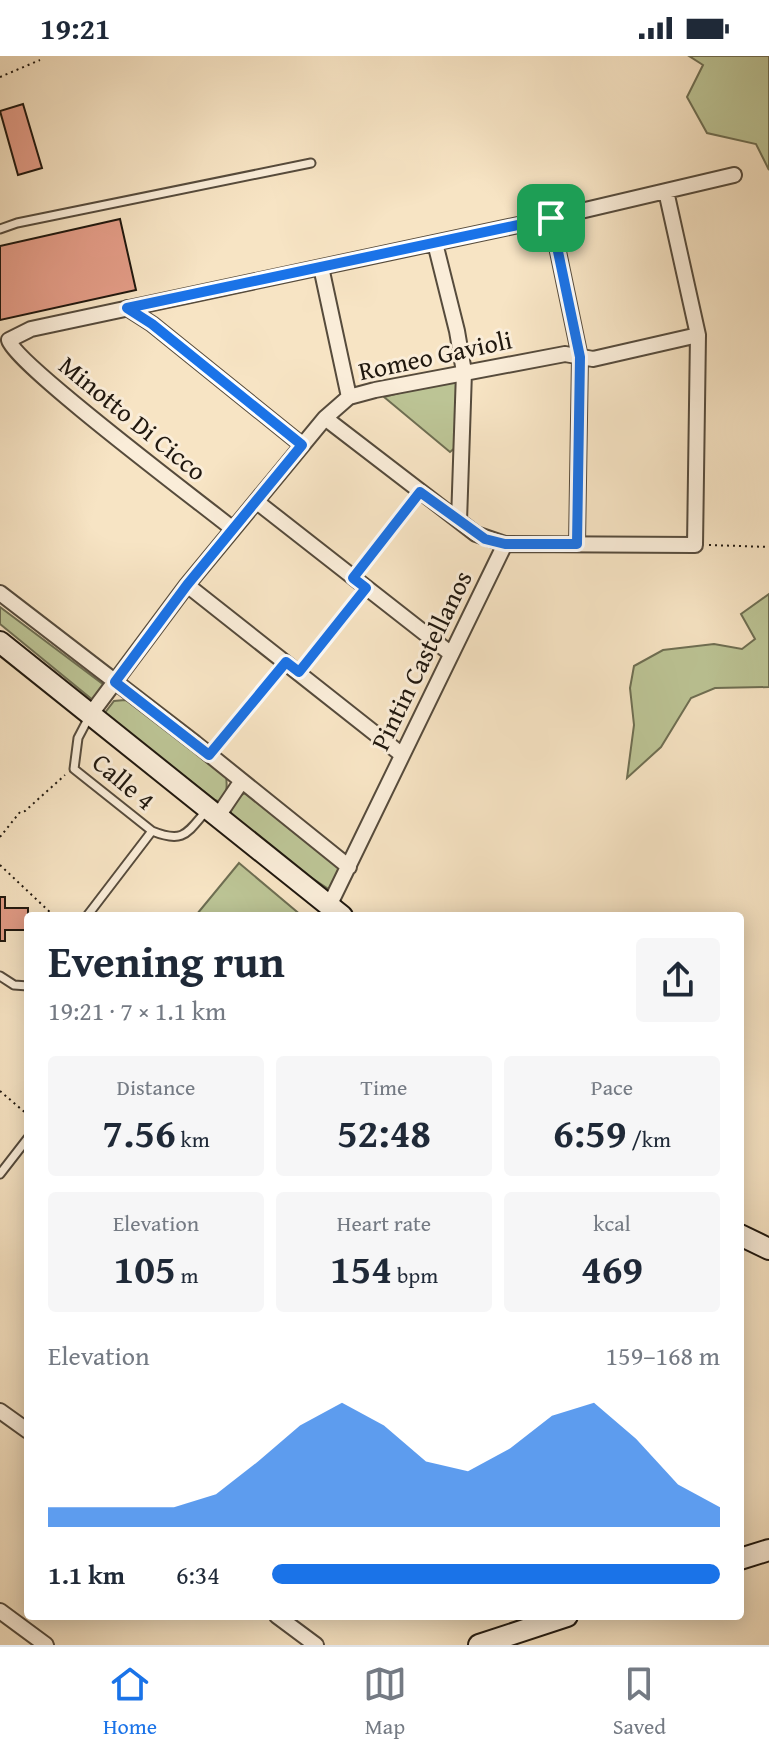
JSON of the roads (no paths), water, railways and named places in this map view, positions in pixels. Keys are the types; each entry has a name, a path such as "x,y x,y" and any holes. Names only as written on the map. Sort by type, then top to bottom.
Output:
{"main road":[{"path":"0,643 335,911"},
{"path":"744,1237 769,1249"},
{"path":"744,1556 769,1550"},
{"path":"479,1645 555,1620"}],"street":[{"path":"127,308 551,218 734,175"},
{"path":"325,418 476,534 505,544 695,545 698,335 666,191"},
{"path":"551,218 580,357 577,544"},
{"path":"435,243 464,372 459,521"},
{"path":"321,267 349,397"},
{"path":"127,308 152,324 302,445"},
{"name":"Minotto Di Cicco","path":"127,308 31,329 9,340 11,346 41,373 233,529"},
{"name":"Romeo Gavioli","path":"90,715 187,585 325,418 349,397 565,354 593,359 698,335"},
{"path":"257,502 450,653"},
{"name":"Pintin Castellanos","path":"335,911 349,867 401,754 505,544"},
{"path":"187,585 401,754"},
{"path":"0,593 349,867"},
{"path":"213,812 241,782"},
{"path":"0,1411 24,1428"},
{"path":"0,1611 46,1645"},
{"path":"282,1620 316,1645"}],"lane":[{"path":"0,229 311,163"},
{"name":"Calle 4","path":"90,715 78,738 74,769 152,831"},
{"path":"90,912 152,831 169,838 186,835 213,812"},
{"path":"0,976 14,985 24,986"},
{"path":"0,1174 24,1143"}]}
